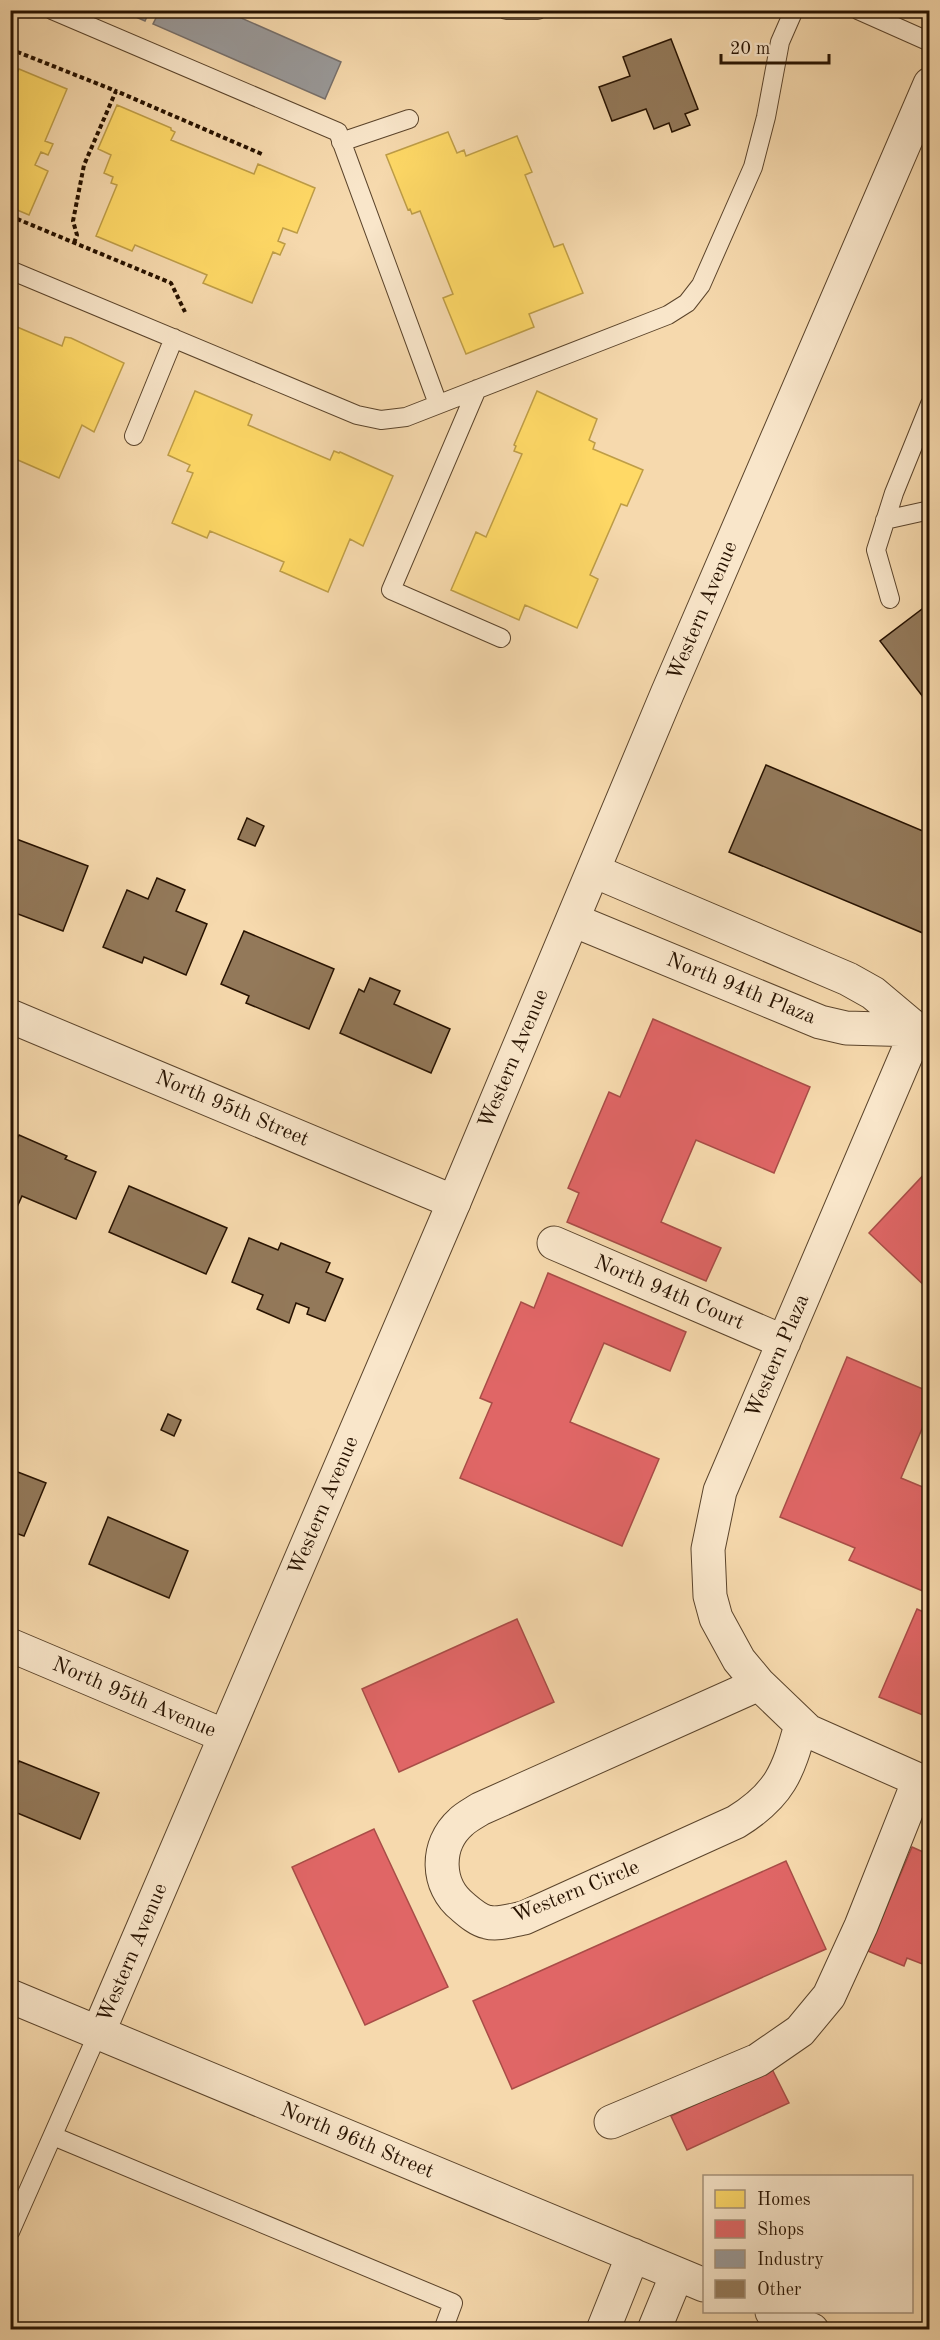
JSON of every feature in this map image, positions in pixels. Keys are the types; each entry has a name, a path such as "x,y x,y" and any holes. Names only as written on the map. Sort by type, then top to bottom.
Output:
{"street":[{"name":"Western Avenue","path":"98,2033 454,1202 676,672 930,84"},
{"path":"594,871 848,979 873,993 923,1033"},
{"name":"North 94th Plaza","path":"573,920 820,1022 846,1028 923,1033"},
{"name":"North 95th Street","path":"10,1016 454,1202"},
{"name":"Western Plaza","path":"923,1033 784,1342 720,1491 708,1549 710,1596 716,1618 732,1651 759,1684 808,1731 924,1783"},
{"name":"North 94th Court","path":"554,1243 784,1342"},
{"name":"North 95th Avenue","path":"10,1645 225,1736"},
{"name":"Western Circle","path":"759,1684 480,1809 460,1823 448,1839 441,1859 442,1877 454,1900 475,1917 487,1922 524,1918 736,1822 757,1810 772,1795 783,1779 801,1725"},
{"path":"611,2122 758,2060 800,2031 829,1996 924,1783"},
{"name":"North 96th Street","path":"10,1996 691,2279"},
{"path":"603,2330 633,2256"},
{"path":"654,2330 691,2279"},
{"path":"774,2313 812,2330"}],"lane":[{"path":"52,10 338,132 438,404"},
{"path":"506,10 538,10"},
{"path":"10,270 357,415 381,420 398,418 668,315 687,303 700,285 753,167 766,117 780,42 794,10"},
{"path":"858,10 930,42"},
{"path":"341,142 409,119"},
{"path":"134,436 178,340"},
{"path":"477,389 391,591 501,638"},
{"path":"890,598 876,550 885,520 930,404"},
{"path":"885,520 930,510"},
{"path":"10,2232 98,2033"},
{"path":"53,2136 453,2303 443,2330"}],"path":[{"path":"10,49 116,91 264,155"},
{"path":"74,243 77,235 73,221 84,165 116,91"},
{"path":"10,216 171,283 190,323 178,340"}],"building: Homes":[{"path":"19,69 67,89 45,141 53,144 48,155 41,152 35,165 48,171 29,215 10,207 10,75 15,77"},
{"path":"117,105 171,128 175,132 171,140 254,174 258,164 315,188 297,233 283,228 278,241 285,244 280,255 273,252 252,303 203,283 207,275 135,245 132,251 96,236 117,185 111,183 113,177 104,173 111,155 98,149"},
{"path":"448,132 457,153 464,150 466,156 517,136 532,172 525,175 554,247 563,244 583,293 529,314 534,327 466,354 443,298 453,294 420,211 412,214 410,209 408,210 386,155"},
{"path":"10,324 62,346 65,337 71,338 124,363 94,432 82,425 59,478 11,457 14,448 10,447"},
{"path":"195,391 252,415 248,425 330,460 334,451 340,452 393,476 363,546 350,539 328,592 280,571 284,562 210,531 207,538 172,523 193,473 187,471 190,465 168,455"},
{"path":"537,391 597,419 589,440 595,443 593,449 643,470 627,506 621,504 590,575 598,579 577,628 525,605 519,620 451,590 476,532 486,537 522,454 514,451 516,446 514,445"}],"building: Shops":[{"path":"653,1019 810,1087 774,1173 696,1140 661,1222 721,1248 706,1281 567,1222 579,1193 568,1188 609,1092 620,1097"},
{"path":"930,1168 930,1291 869,1233"},
{"path":"548,1273 686,1332 670,1371 604,1343 570,1422 659,1459 622,1546 460,1478 492,1403 480,1398 521,1302 534,1308"},
{"path":"847,1357 930,1392 930,1410 901,1478 930,1490 930,1594 849,1560 855,1548 780,1517"},
{"path":"917,1609 930,1615 930,1718 879,1697"},
{"path":"517,1619 554,1702 399,1772 362,1689"},
{"path":"374,1829 448,1987 365,2025 292,1867"},
{"path":"912,1847 930,1855 930,1967 907,1958 904,1966 868,1951"},
{"path":"786,1861 826,1949 512,2089 473,2001"},
{"path":"772,2069 789,2103 687,2150 671,2116"}],"building: Industry":[{"path":"120,10 150,10 145,21"},
{"path":"160,10 223,10 341,62 325,99 153,24"}],"building: Other":[{"path":"671,39 698,109 685,114 690,125 672,132 669,123 654,129 646,109 612,121 599,87 630,76 623,57"},
{"path":"930,603 930,706 880,641"},
{"path":"766,765 930,834 930,936 729,852"},
{"path":"247,818 264,826 255,846 238,839"},
{"path":"11,837 88,866 63,931 10,911"},
{"path":"157,878 185,890 176,911 207,924 186,975 144,957 142,963 103,947 127,890 148,899"},
{"path":"244,931 334,969 309,1029 246,1003 249,996 221,984"},
{"path":"370,978 400,991 394,1004 450,1029 431,1073 340,1033 359,989 364,992"},
{"path":"19,1135 67,1156 65,1159 96,1172 76,1219 22,1196 13,1216 10,1215 10,1155"},
{"path":"129,1186 227,1228 206,1274 109,1232"},
{"path":"249,1238 278,1250 281,1243 330,1263 326,1272 343,1279 325,1321 307,1314 309,1308 296,1303 289,1323 257,1309 263,1295 232,1282"},
{"path":"168,1414 181,1420 174,1436 161,1430"},
{"path":"10,1469 46,1483 24,1536 10,1531"},
{"path":"108,1517 188,1551 169,1598 89,1564"},
{"path":"19,1761 99,1793 80,1839 10,1810 10,1783"}]}
